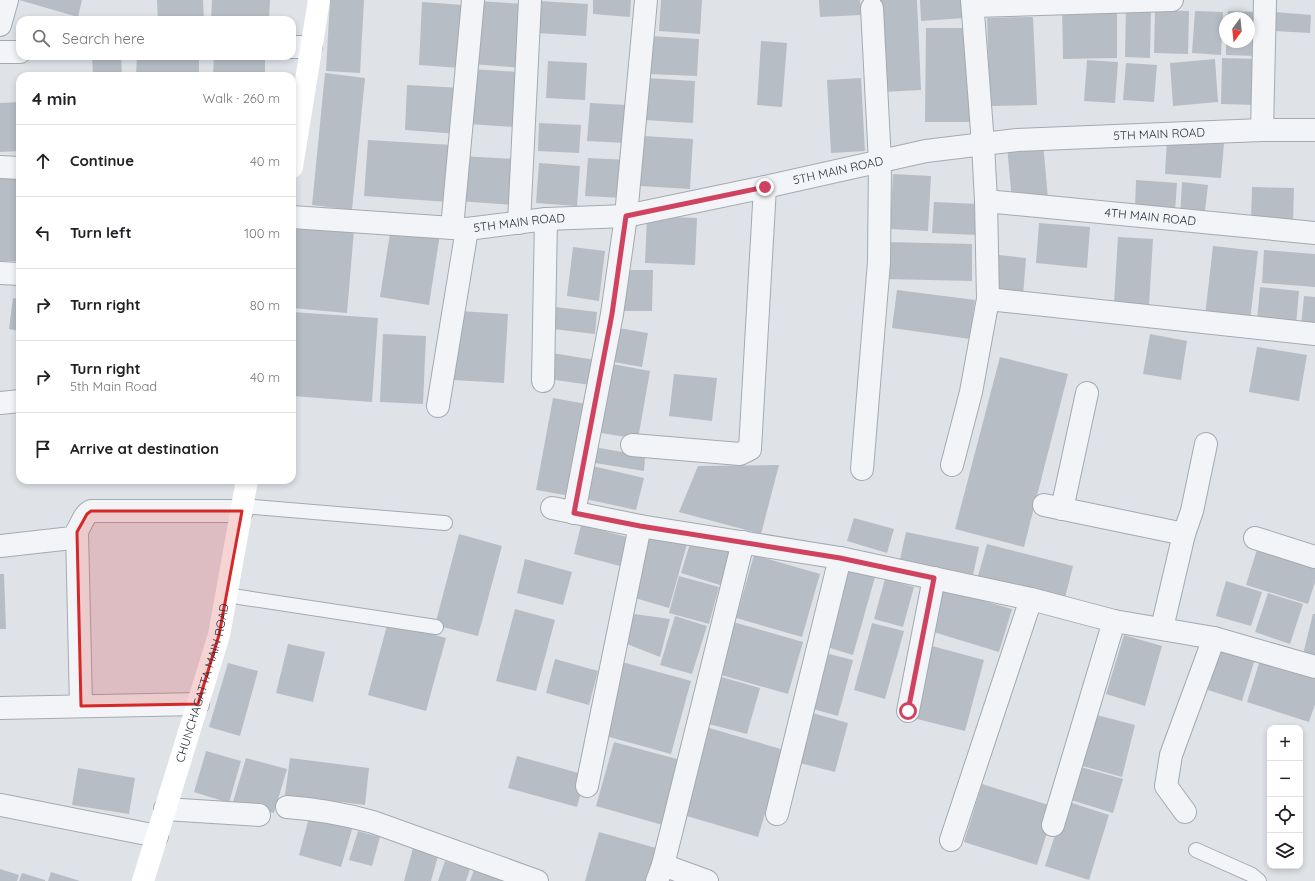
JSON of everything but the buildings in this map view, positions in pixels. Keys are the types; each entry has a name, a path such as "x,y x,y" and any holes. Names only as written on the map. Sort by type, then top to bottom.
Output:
{"street":[{"path":"0,25 6,0"},
{"path":"296,119 302,47 319,0"},
{"path":"438,406 459,228 473,0"},
{"path":"519,223 530,0"},
{"path":"574,513 612,314 626,216 646,0"},
{"path":"952,465 972,392 988,299 983,144 972,3 1172,0"},
{"path":"1262,130 1265,0"},
{"path":"862,468 879,262 880,162 872,8"},
{"path":"0,52 16,52"},
{"name":"5TH MAIN ROAD","path":"296,217 459,228 519,223 546,219 626,216 926,151 1017,140 1262,130 1315,130"},
{"path":"0,167 16,168"},
{"path":"632,445 740,454 750,449 765,187"},
{"name":"4TH MAIN ROAD","path":"986,201 1315,232"},
{"path":"543,381 546,219"},
{"path":"0,273 16,274"},
{"path":"988,299 1315,334"},
{"path":"1087,393 1053,507 1184,534"},
{"path":"0,403 16,401"},
{"path":"1162,628 1184,534 1192,510 1206,444"},
{"name":"CHUNCHAGATTA MAIN ROAD","path":"143,881 219,635 246,484"},
{"path":"552,508 640,526 840,558 1031,599 1114,621 1214,638 1315,667"},
{"path":"0,546 72,538 87,514 91,511 242,509"},
{"path":"587,786 640,526"},
{"path":"77,532 81,706"},
{"path":"1255,538 1315,557"},
{"path":"707,881 660,873 743,542"},
{"path":"777,814 840,558"},
{"path":"908,711 934,578"},
{"path":"951,840 1031,599"},
{"path":"1054,825 1114,621"},
{"path":"1185,812 1166,786 1171,755 1214,638"},
{"path":"0,708 198,704"},
{"path":"1,805 157,836"},
{"path":"287,806 348,815 373,822 537,881"},
{"path":"165,810 259,815"}],"lane":[{"path":"242,509 445,522"},
{"path":"226,594 436,627"},
{"path":"1196,850 1252,875 1259,881"}],"highlighted area":[{"path":"91,511 242,511 219,635 198,704 81,706 77,532 87,514"}],"route":[{"path":"765,187 626,216 612,314 574,513 640,526 840,558 934,578 908,711"}]}
